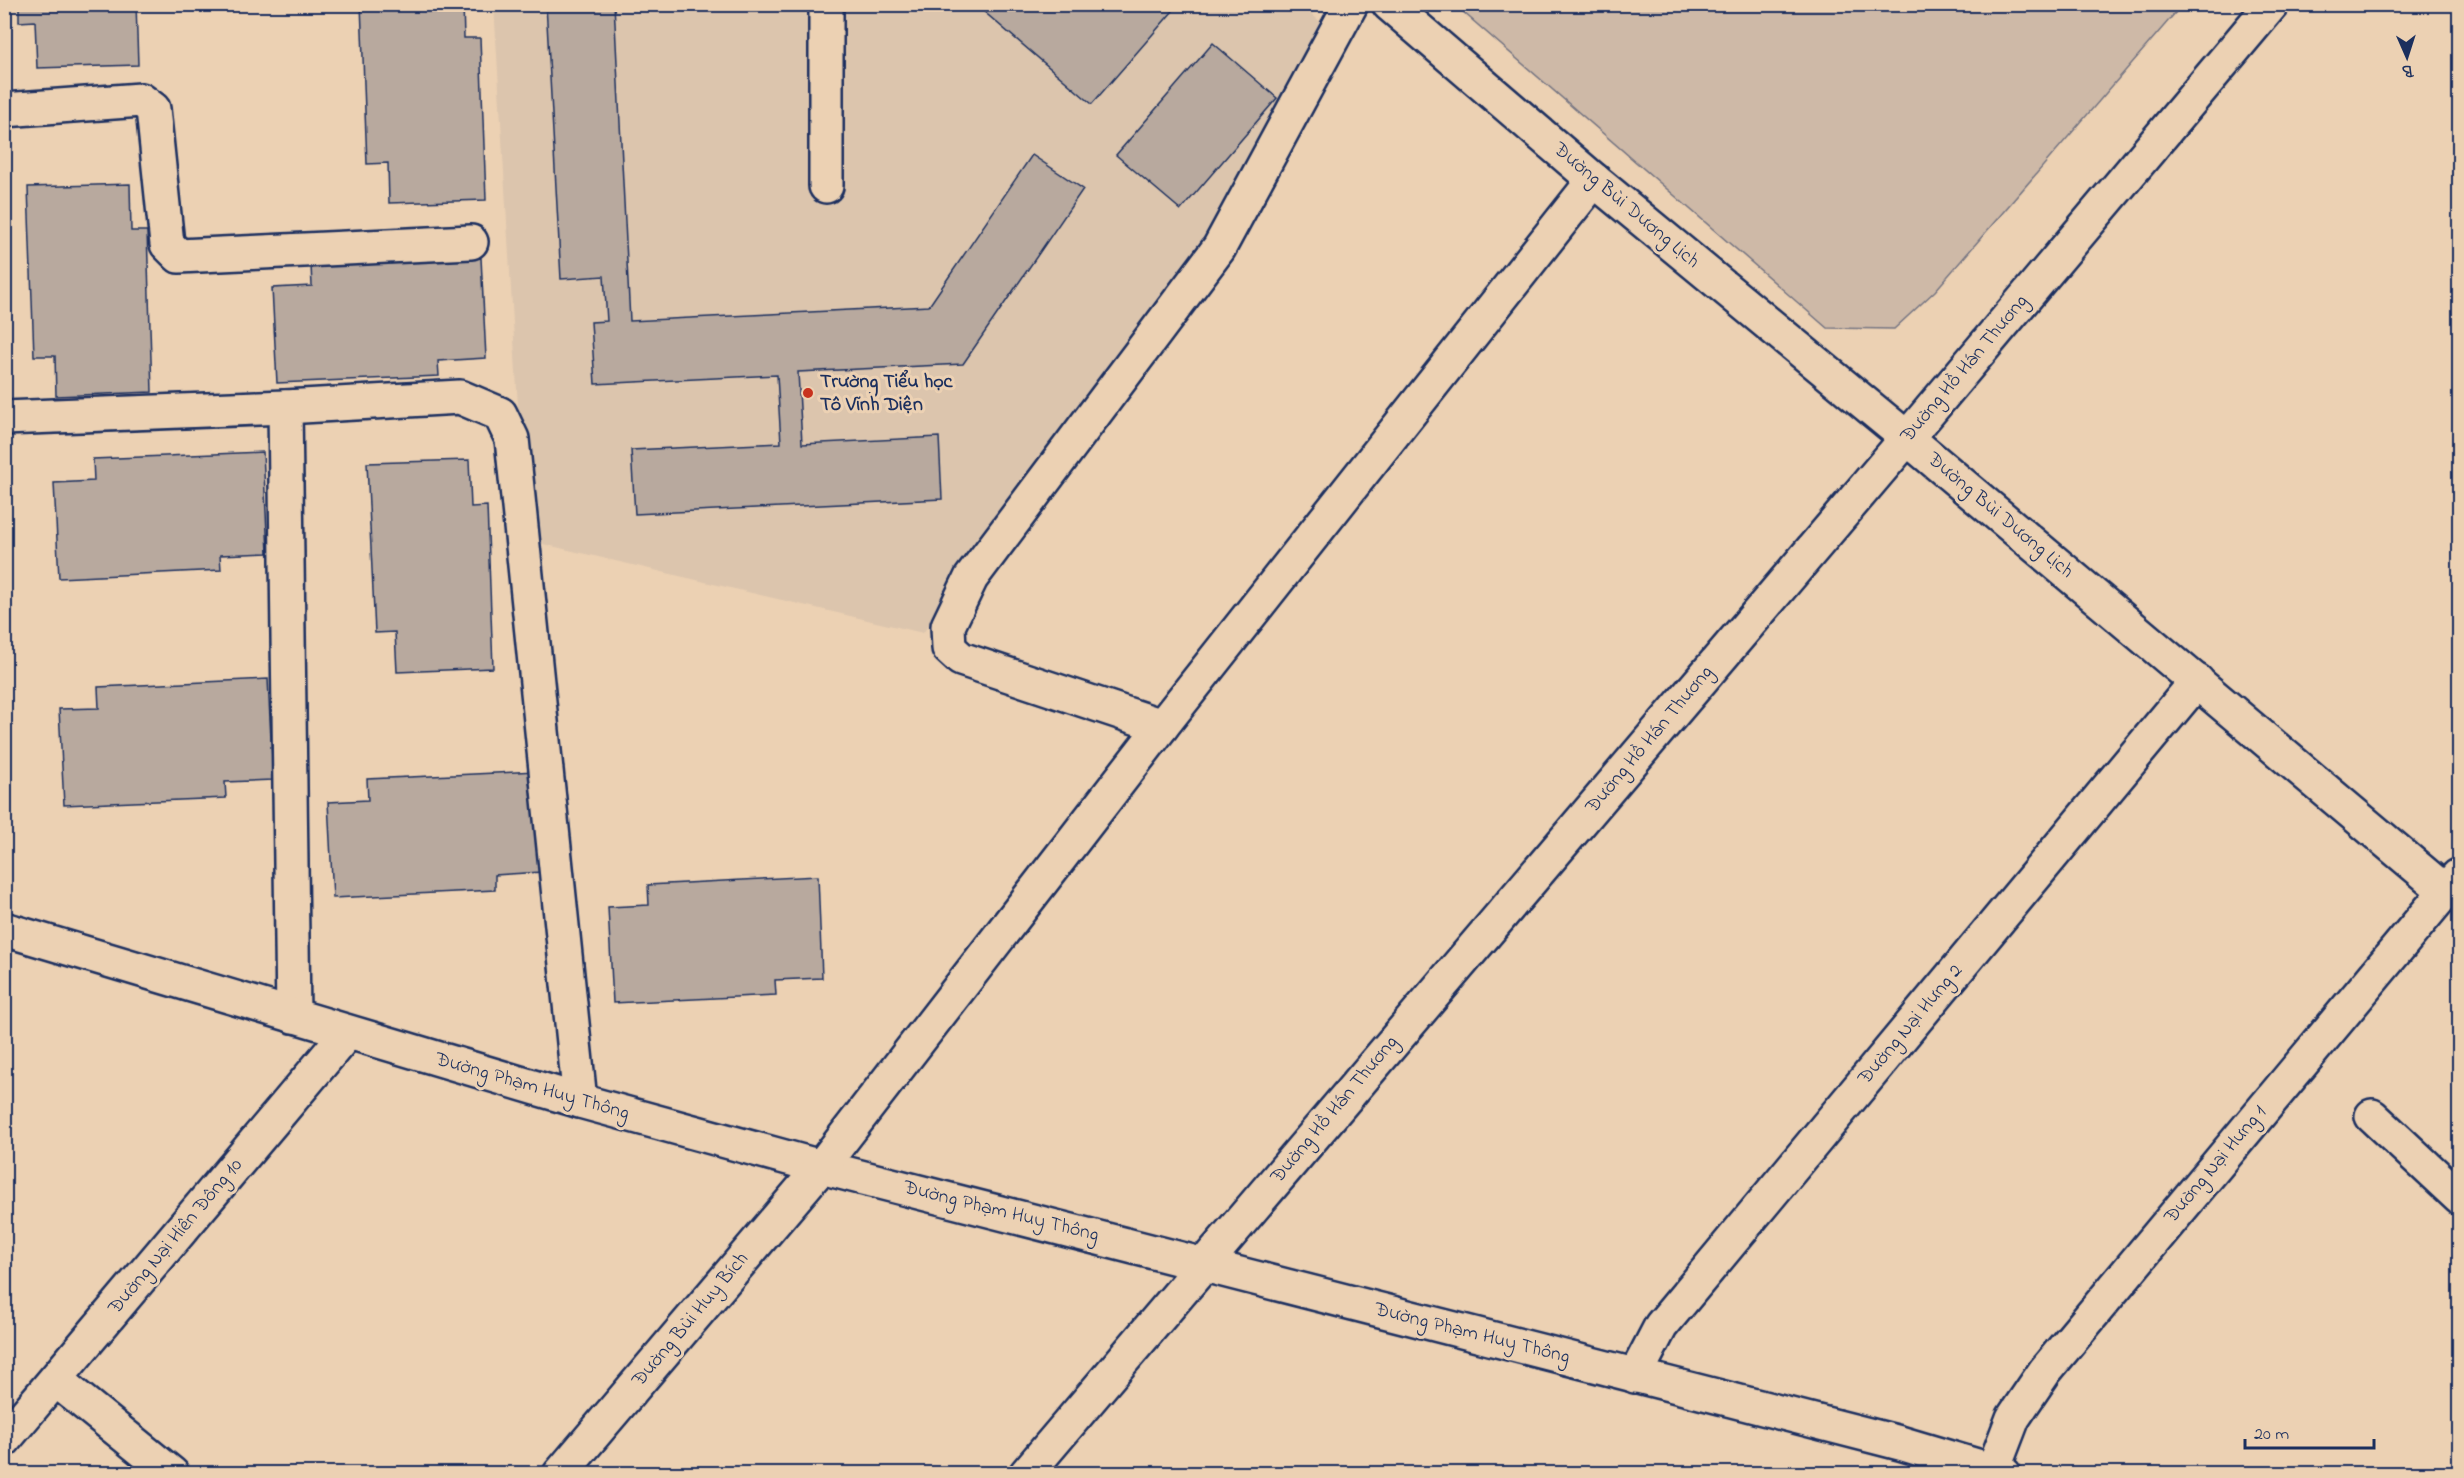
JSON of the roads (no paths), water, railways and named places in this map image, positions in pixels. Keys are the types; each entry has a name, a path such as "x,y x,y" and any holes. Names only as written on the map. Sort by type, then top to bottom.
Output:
{"street":[{"path":"826,4 826,186"},
{"path":"1162,726 961,659 949,648 948,626 971,578 1219,248 1351,4"},
{"name":"Đường Bùi Dương Lịch","path":"1389,4 1594,180 2197,681 2452,882"},
{"name":"Đường Hồ Hán Thương","path":"1026,1473 1907,438 2272,4"},
{"path":"4,111 141,100 153,109 167,244 179,256 471,242"},
{"name":"Đường Bùi Huy Bích","path":"560,1473 821,1167 1162,726 1594,180"},
{"path":"4,418 285,407 460,396 500,414 512,440 580,1101"},
{"path":"285,407 293,1016"},
{"name":"Đường Nại Hưng 2","path":"1635,1376 1661,1326 2197,681"},
{"name":"Đường Nại Hưng 1","path":"1999,1472 2013,1418 2045,1371 2452,882"},
{"name":"Đường Phạm Huy Thông","path":"4,929 580,1101 821,1167 1900,1443 1999,1472"},
{"name":"Đường Nại Hiên Đông 10","path":"4,1440 347,1033"},
{"path":"2373,1116 2460,1198"},
{"path":"56,1380 172,1473"}],"place":[{"name":"Trường Tiểu học Tô Vĩnh Diện","path":"808,393"}]}
